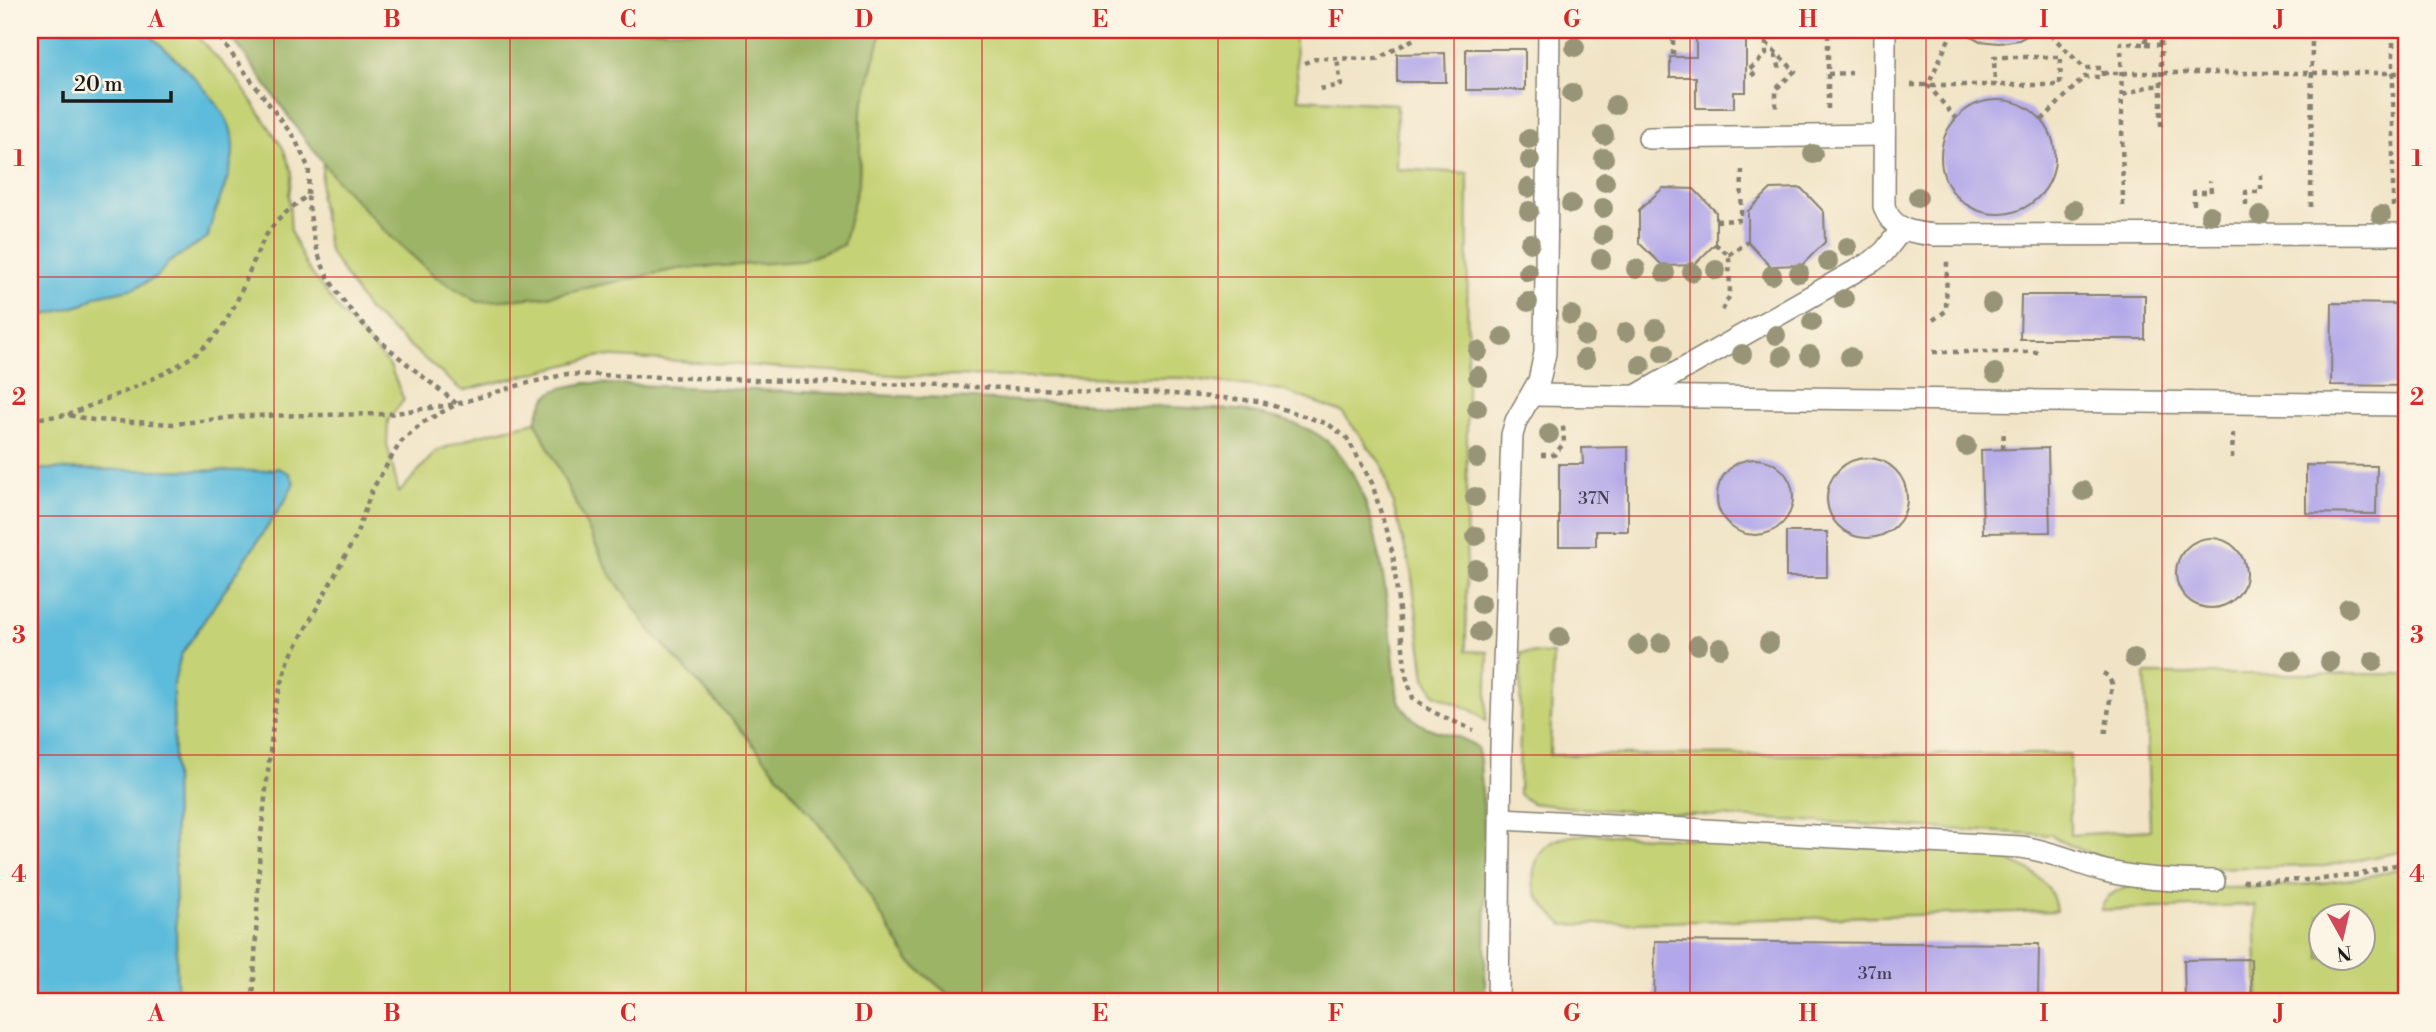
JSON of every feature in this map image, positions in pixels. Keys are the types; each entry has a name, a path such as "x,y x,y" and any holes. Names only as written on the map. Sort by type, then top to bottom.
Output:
{"lane":[{"path":"1498,1002 1501,749 1512,435 1519,414 1532,395 1544,368 1549,30"},
{"path":"1885,30 1884,206 1890,219 1902,229 1935,235 2406,234"},
{"path":"1649,138 1883,135"},
{"path":"1634,397 1873,261 1884,252 1902,229"},
{"path":"1532,395 2406,405"},
{"path":"1501,819 2021,847 2061,855 2118,873 2214,881"}],"path":[{"path":"1673,30 1673,57"},
{"path":"1755,76 1749,70 1766,54 1766,30"},
{"path":"1828,30 1828,118"},
{"path":"1928,85 1952,30"},
{"path":"2042,120 2084,77 2103,77 2103,68 2084,68 2046,30"},
{"path":"2146,30 2146,44"},
{"path":"2161,30 2161,126"},
{"path":"2311,198 2312,30"},
{"path":"2393,30 2393,198"},
{"path":"212,31 295,139 309,169 311,225 321,260 340,295 379,340 457,404"},
{"path":"1304,64 1318,58 1377,59 1415,39"},
{"path":"1766,43 1795,71 1780,84"},
{"path":"2123,210 2121,43 2160,45"},
{"path":"1774,50 1780,69"},
{"path":"1908,85 1928,85 1995,85 2060,85 2061,57 1994,57 1995,85"},
{"path":"1320,89 1341,85 1337,58"},
{"path":"1828,74 1852,73"},
{"path":"2103,73 2406,73"},
{"path":"1928,85 1956,118"},
{"path":"2123,95 2149,86 2160,86"},
{"path":"1741,220 1742,159"},
{"path":"2246,192 2261,191 2261,175"},
{"path":"2194,192 2211,192 2210,181"},
{"path":"68,415 177,367 211,341 235,307 264,239 280,217 308,195"},
{"path":"1716,221 1748,219"},
{"path":"1730,255 1748,242"},
{"path":"1715,244 1730,255"},
{"path":"1711,354 1705,344 1730,295 1730,255"},
{"path":"1933,320 1946,311 1947,280"},
{"path":"1933,352 2041,352"},
{"path":"30,419 68,415 93,420 174,424 245,416 387,414 457,404 567,374 1162,393 1259,401 1328,424 1347,438 1372,483 1393,554 1406,676 1413,698 1433,712 1477,732 1501,749"},
{"path":"253,1002 260,845 275,706 289,659 355,538 372,490 400,443 422,423 457,404"},
{"path":"1533,455 1555,454 1564,443 1563,417"},
{"path":"2003,449 2004,417"},
{"path":"2232,458 2233,431"},
{"path":"2103,673 2112,684 2105,737"},
{"path":"2214,881 2313,880 2358,875 2406,862"}],"green space":[{"path":"144,30 191,30 237,79 283,148 292,172 289,196 291,233 307,267 342,314 390,366 404,400 388,420 387,444 399,493 436,451 479,435 536,422 609,572 651,631 738,726 845,856 910,962 958,1002 177,1002 173,686 181,655 286,499 278,468 262,471 30,469 30,319 85,304 97,296 156,277 168,263 208,237 210,223 219,204 210,96 171,54"},
{"path":"223,30 882,30 861,112 859,181 843,245 802,261 677,269 542,297 478,302 436,277 387,233 338,182 239,47"},
{"path":"882,30 1294,30 1299,99 1397,104 1396,169 1468,173 1466,651 1488,652 1486,721 1471,710 1435,694 1425,678 1411,570 1382,465 1342,412 1282,390 1184,378 908,376 601,356 462,391 368,310 329,251 320,197 323,162 387,233 436,277 542,297 677,269 859,181 861,112"},
{"path":"587,383 1238,410 1285,421 1319,435 1347,464 1361,492 1372,526 1387,599 1398,699 1415,721 1466,740 1477,747 1486,852 1485,1002 958,1002 910,962 845,856 738,726 651,631 609,572 536,422 543,402 552,392"},
{"path":"1521,653 1553,654 1550,755 2070,754 2070,835 2150,830 2145,674 2406,674 2406,851 2325,866 2139,869 2095,856 2051,835 1576,808 1531,803 1519,794"},
{"path":"1593,834 1984,853 2020,866 2040,879 2048,887 2056,911 1563,925 1537,895 1533,886 1537,859 1555,840"},
{"path":"2406,867 2406,1002 2258,1002 2255,905 2101,910 2105,901 2113,894 2133,886 2270,887 2339,881"}],"water":[{"path":"30,30 144,30 192,75 215,102 230,127 233,157 208,237 168,263 157,277 135,288 97,296 85,304 30,319"},
{"path":"278,468 289,473 294,482 286,499 181,655 173,686 177,1002 30,1002 30,469 262,471"}],"building":[{"path":"1696,30 1746,30 1746,92 1734,92 1734,108 1696,108 1696,77 1670,77 1670,57 1696,57"},
{"path":"1960,30 2038,30 2019,40 1999,43 1980,41"},
{"path":"1466,49 1525,49 1525,90 1466,90"},
{"path":"1445,53 1446,82 1397,82 1397,54"},
{"path":"1998,100 2020,104 2038,117 2051,135 2055,157 2051,179 2038,197 2020,210 1998,214 1976,210 1958,197 1945,179 1941,157 1945,135 1958,117 1976,104"},
{"path":"1663,188 1694,189 1716,212 1716,243 1694,265 1663,266 1639,243 1639,210"},
{"path":"1801,188 1824,212 1825,242 1802,265 1770,266 1748,242 1748,211 1771,189"},
{"path":"2021,295 2145,295 2145,339 2020,339"},
{"path":"2332,303 2406,304 2406,386 2331,385"},
{"path":"1628,447 1628,531 1596,531 1596,546 1559,546 1559,464 1583,464 1582,448"},
{"path":"2048,448 2050,532 1983,533 1981,450"},
{"path":"1867,458 1882,461 1895,470 1904,483 1907,498 1904,513 1895,526 1882,535 1867,538 1852,535 1839,526 1830,513 1827,498 1830,483 1839,470 1852,461"},
{"path":"1755,459 1769,462 1782,470 1790,483 1793,497 1790,511 1782,524 1769,532 1755,535 1741,532 1728,524 1720,511 1717,497 1720,483 1728,470 1741,462"},
{"path":"2306,465 2377,466 2376,514 2306,513"},
{"path":"1786,532 1827,532 1827,577 1786,577"},
{"path":"2211,538 2236,548 2246,573 2236,598 2211,608 2186,598 2176,573 2186,548"},
{"path":"1655,941 2039,944 2038,1002 1654,1002"},
{"path":"2251,959 2252,1002 2185,1002 2184,960"}]}
